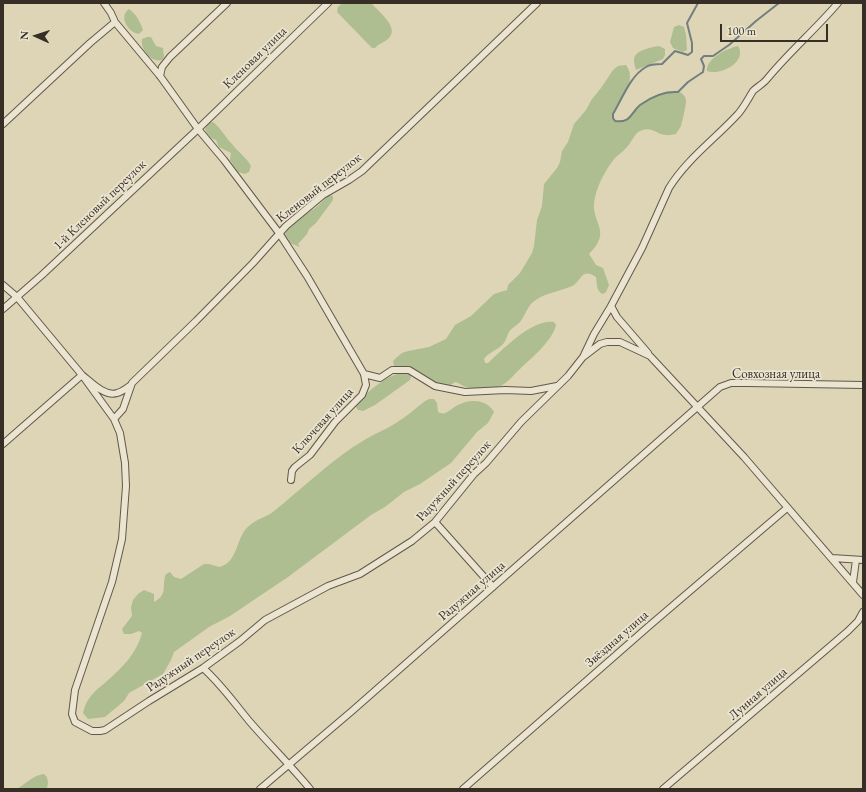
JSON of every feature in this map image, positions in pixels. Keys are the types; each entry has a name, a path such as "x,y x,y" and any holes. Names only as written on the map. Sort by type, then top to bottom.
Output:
{"street":[{"path":"104,3 112,13 115,22 160,76 198,129 229,166 279,233 307,276 364,374 380,378 392,370 410,370 435,386 460,391 531,391 559,386"},
{"path":"160,76 162,67 170,57 227,3"},
{"name":"Кленовая улица","path":"198,129 328,3"},
{"name":"Кленовый переулок","path":"114,419 123,409 131,385 257,259 279,233 323,195 362,171 537,3"},
{"path":"583,357 594,334 642,248 660,205 675,178 694,156 739,113 753,92 824,20 838,3"},
{"path":"3,124 90,43 115,22"},
{"name":"1-й Кленовый переулок","path":"3,309 42,275 198,129"},
{"path":"3,285 17,296 82,375 114,419"},
{"path":"611,306 617,317 650,356"},
{"name":"Радужный переулок","path":"114,419 120,433 125,463 126,486 122,539 112,582 78,683 72,707 72,714 75,722 95,731 105,730 203,668 240,641 265,620 324,588 360,574 412,541 435,522 474,474 486,463 520,422 559,386 583,357 600,344 614,342 630,346 650,356 744,457 863,595"},
{"name":"Ключевая улица","path":"291,480 292,471 295,467 310,455 335,422 362,395 366,385 364,374"},
{"path":"82,375 104,392 117,393 131,385"},
{"path":"3,444 82,375"},
{"name":"Совхозная улица","path":"698,408 715,391 725,384 863,385"},
{"name":"Радужная улица","path":"260,789 358,706 698,408"},
{"name":"Звёздная улица","path":"463,789 649,626 788,508"},
{"path":"435,522 493,587"},
{"path":"832,558 860,560 853,582"},
{"name":"Лунная улица","path":"663,789 844,634 858,621 863,612"},
{"path":"203,668 216,681 272,748 289,764 310,789"}],"green space":[{"path":"342,3 371,3 387,20 392,30 391,35 388,39 375,48 372,48 337,12 338,7"},
{"path":"129,9 136,15 142,27 143,30 139,34 131,30 124,20 124,16"},
{"path":"679,25 684,27 686,35 687,50 683,52 673,48 670,42 674,27"},
{"path":"151,37 156,46 163,48 164,57 162,60 150,57 145,51 142,39"},
{"path":"659,46 665,49 663,59 636,70 634,60 637,54 640,51"},
{"path":"738,46 740,52 736,62 725,70 712,72 707,71 710,62 718,54"},
{"path":"626,65 630,77 629,84 613,114 615,121 624,121 637,108 652,97 669,91 683,94 686,103 681,126 676,134 665,135 648,129 640,131 636,134 629,145 612,162 598,187 594,201 594,211 600,229 600,238 589,254 596,265 603,268 609,285 606,292 603,294 599,291 596,277 588,273 583,275 574,285 535,300 520,322 509,332 504,343 484,359 485,363 488,363 518,336 537,325 546,322 554,322 556,325 554,331 546,344 501,386 486,389 473,389 455,382 449,386 437,385 410,367 394,366 393,361 402,353 429,347 446,339 455,325 471,316 494,294 507,290 508,285 520,273 532,253 537,220 542,206 544,184 560,162 562,151 568,142 574,124 586,110 613,70 618,66"},
{"path":"209,122 216,124 234,147 247,160 251,166 249,172 245,174 238,172 230,160 231,153 219,147 216,140 207,134 205,129"},
{"path":"329,195 333,196 333,200 298,244 300,247 290,243 284,236 290,227 317,207"},
{"path":"403,372 410,374 410,380 375,405 363,411 358,410 356,407 357,403 373,388 384,380"},
{"path":"429,399 434,399 437,403 438,412 442,413 471,401 482,402 491,407 494,412 488,423 477,432 451,463 420,484 404,492 288,577 230,616 209,627 174,652 163,674 129,693 124,701 105,717 88,719 83,713 86,703 133,654 140,640 142,633 139,631 131,634 124,634 122,629 132,616 131,607 133,600 138,594 144,590 154,594 154,602 162,596 166,574 170,572 174,577 181,579 204,564 219,567 225,564 234,555 245,530 250,525 273,512 341,455 396,423"},
{"path":"44,774 47,777 47,789 17,789 33,778"}],"waterway":[{"path":"698,3 687,23 692,43 692,52 688,55 675,51 662,64 649,65 640,71 627,88 613,114 615,121 624,121 630,117 640,105 653,97 668,92 678,92 688,82 703,72 704,66 701,59 704,56 713,56 729,45 779,3"}]}
